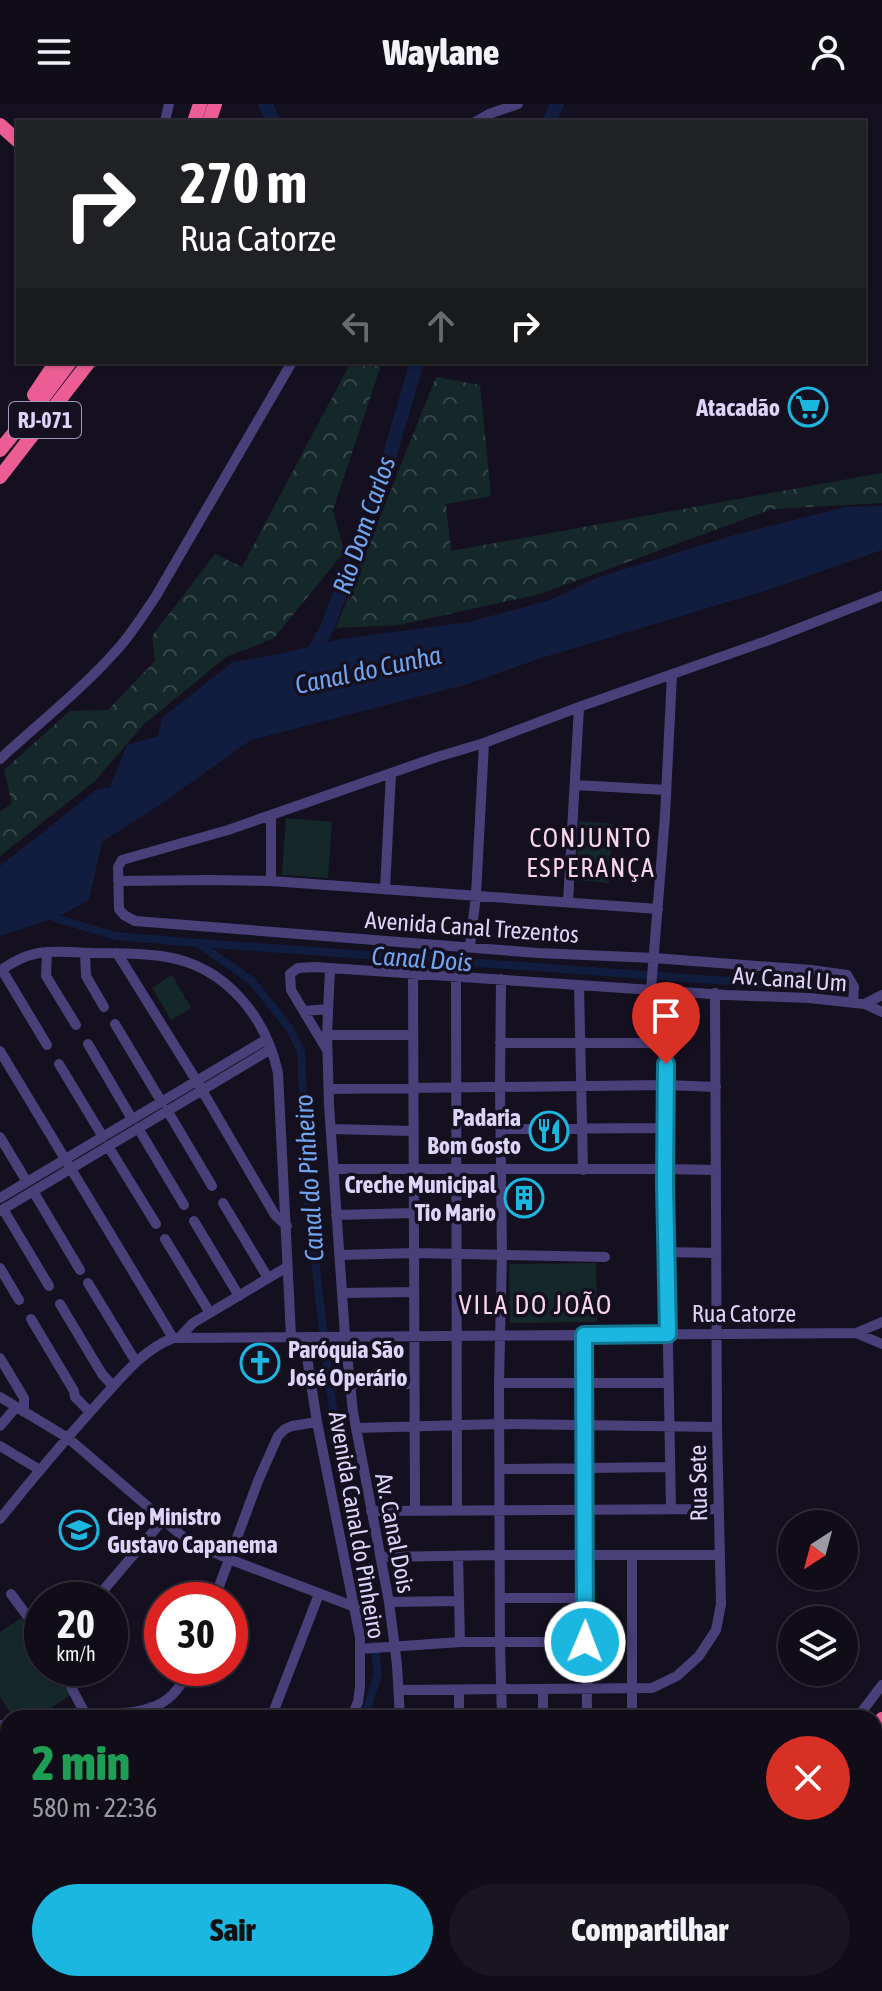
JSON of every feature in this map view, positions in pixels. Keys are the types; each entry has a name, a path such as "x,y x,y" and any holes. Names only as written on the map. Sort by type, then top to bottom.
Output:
{"highway":[{"path":"0,125 16,139"},
{"name":"RJ-071","path":"0,448 68,364"},
{"name":"RJ-071","path":"0,477 87,364"},
{"path":"0,448 54,365"}],"street":[{"path":"478,120 518,104"},
{"path":"0,759 93,674 140,622 291,364"},
{"path":"271,881 271,815 484,743 882,596"},
{"path":"651,989 672,675"},
{"path":"568,902 579,707"},
{"path":"470,946 476,895 484,743"},
{"path":"385,889 391,773"},
{"path":"575,785 666,790"},
{"name":"Avenida Canal Trezentos","path":"271,815 122,860 118,867 119,909 135,921 196,927 811,970 847,975 852,980 859,1003"},
{"path":"118,881 271,881 658,909"},
{"path":"47,952 46,976 76,1025"},
{"path":"85,953 86,976 104,1007"},
{"path":"117,953 275,1215 287,1226"},
{"path":"47,1045 1,970 28,954 117,953 169,957 210,973 237,993 250,1009 269,1044 278,1073 291,1336"},
{"name":"Av. Canal Um","path":"304,1011 291,990 290,974 304,967 809,998 859,1003 882,1012"},
{"path":"330,969 327,1035 329,1089 345,1336"},
{"path":"413,974 415,1510"},
{"path":"456,976 457,1510"},
{"path":"501,979 499,1424 502,1710"},
{"path":"579,985 583,1170"},
{"path":"667,991 665,1169 671,1509"},
{"name":"Rua Sete","path":"399,1690 652,1688 688,1668 711,1640 719,1622 721,1604 715,993"},
{"path":"859,1003 882,995"},
{"path":"328,1009 304,1011 328,1052"},
{"path":"115,1024 212,1186"},
{"path":"327,1035 413,1035"},
{"path":"500,1043 667,1043"},
{"path":"88,1044 184,1205"},
{"path":"49,1286 1,1206 269,1044"},
{"path":"0,1051 176,1337"},
{"path":"59,1064 156,1224"},
{"path":"329,1089 716,1087"},
{"path":"500,1129 665,1128"},
{"path":"331,1129 413,1131"},
{"path":"0,1137 80,1270"},
{"path":"334,1169 716,1170"},
{"path":"223,1203 268,1278"},
{"path":"336,1215 414,1213"},
{"path":"194,1221 239,1296"},
{"path":"165,1239 210,1313"},
{"path":"666,1252 716,1253"},
{"path":"340,1255 415,1253 605,1257"},
{"path":"0,1519 113,1386 154,1346 176,1337 193,1323 287,1267"},
{"path":"0,1268 19,1300"},
{"path":"88,1283 136,1362"},
{"path":"343,1293 414,1292"},
{"path":"60,1304 102,1374 113,1386"},
{"path":"31,1319 75,1397 90,1412"},
{"name":"Rua Catorze","path":"176,1337 856,1333 882,1322"},
{"name":"Rua Catorze","path":"856,1333 882,1344"},
{"path":"584,1335 587,1710"},
{"name":"Av. Canal Dois","path":"345,1336 349,1384 389,1602 400,1710"},
{"name":"Avenida Canal do Pinheiro","path":"304,1338 317,1422 355,1607 360,1687 354,1710"},
{"path":"0,1358 24,1398 20,1409 0,1426"},
{"path":"499,1383 668,1383"},
{"path":"349,1384 414,1384"},
{"path":"0,1397 68,1438 189,1542 355,1607"},
{"path":"221,1582 278,1436 292,1426 317,1422"},
{"path":"357,1428 499,1424 717,1427"},
{"path":"0,1446 40,1470"},
{"path":"500,1469 670,1467"},
{"path":"371,1511 718,1509"},
{"path":"110,1582 163,1520"},
{"path":"632,1555 632,1710"},
{"path":"381,1557 720,1555"},
{"path":"458,1556 460,1642"},
{"path":"11,1594 24,1612"},
{"path":"274,1710 319,1594"},
{"path":"500,1598 585,1598"},
{"path":"389,1602 459,1601"},
{"path":"360,1649 460,1642 585,1642"},
{"path":"863,1710 882,1685"},
{"path":"70,1686 82,1710"},
{"path":"146,1710 165,1701 181,1686"},
{"path":"543,1689 543,1710"},
{"path":"459,1690 459,1710"}],"green space":[{"path":"350,364 381,364 333,510 344,552 274,638 226,657 143,725 96,780 0,856 0,812 12,803 4,770 70,711 108,710 155,661 152,636 215,554 242,567"},
{"path":"436,377 480,385 491,496 446,504 451,551 882,473 882,503 772,509 540,594 399,625 336,628"},
{"path":"286,818 332,822 328,878 282,875"},
{"path":"579,821 613,824 609,883 575,880"},
{"path":"172,975 191,1008 171,1020 152,988"},
{"path":"596,1263 597,1322 510,1323 509,1264"},
{"path":"21,1618 24,1622 24,1686 67,1686 72,1694 48,1710 9,1710 0,1697 0,1632"}],"water":[{"name":"Canal do Cunha","path":"882,506 882,550 777,587 538,659 468,684 251,740 102,842 89,900 55,918 0,936 0,866 96,790 110,787 127,745 158,736 162,718 233,662 341,639 469,622 550,600 599,577 734,535 845,507"}],"waterway":[{"name":"Rio Dom Carlos","path":"265,104 273,120"},
{"path":"550,120 557,104"},
{"name":"Rio Dom Carlos","path":"308,661 327,628 379,492 416,364"},
{"name":"Canal do Pinheiro","path":"48,912 55,918 115,936 198,943 252,981 290,1029 301,1051 307,1192 330,1389 374,1647"},
{"name":"Canal Dois","path":"200,943 646,975"},
{"name":"Canal Dois","path":"658,976 839,989"},
{"name":"Canal do Pinheiro","path":"367,1710 378,1674 375,1650"}],"place":[{"name":"Atacadão","path":"808,407"},
{"name":"Padaria Bom Gosto","path":"549,1131"},
{"name":"Creche Municipal Tio Mario","path":"524,1198"},
{"name":"Paróquia São José Operário","path":"260,1363"},
{"name":"Ciep Ministro Gustavo Capanema","path":"79,1530"}],"district":[{"name":"CONJUNTO ESPERANÇA","path":"591,853"},
{"name":"VILA DO JOÃO","path":"536,1305"}],"route":[{"path":"585,1642 584,1335 668,1334 666,1064"}]}
